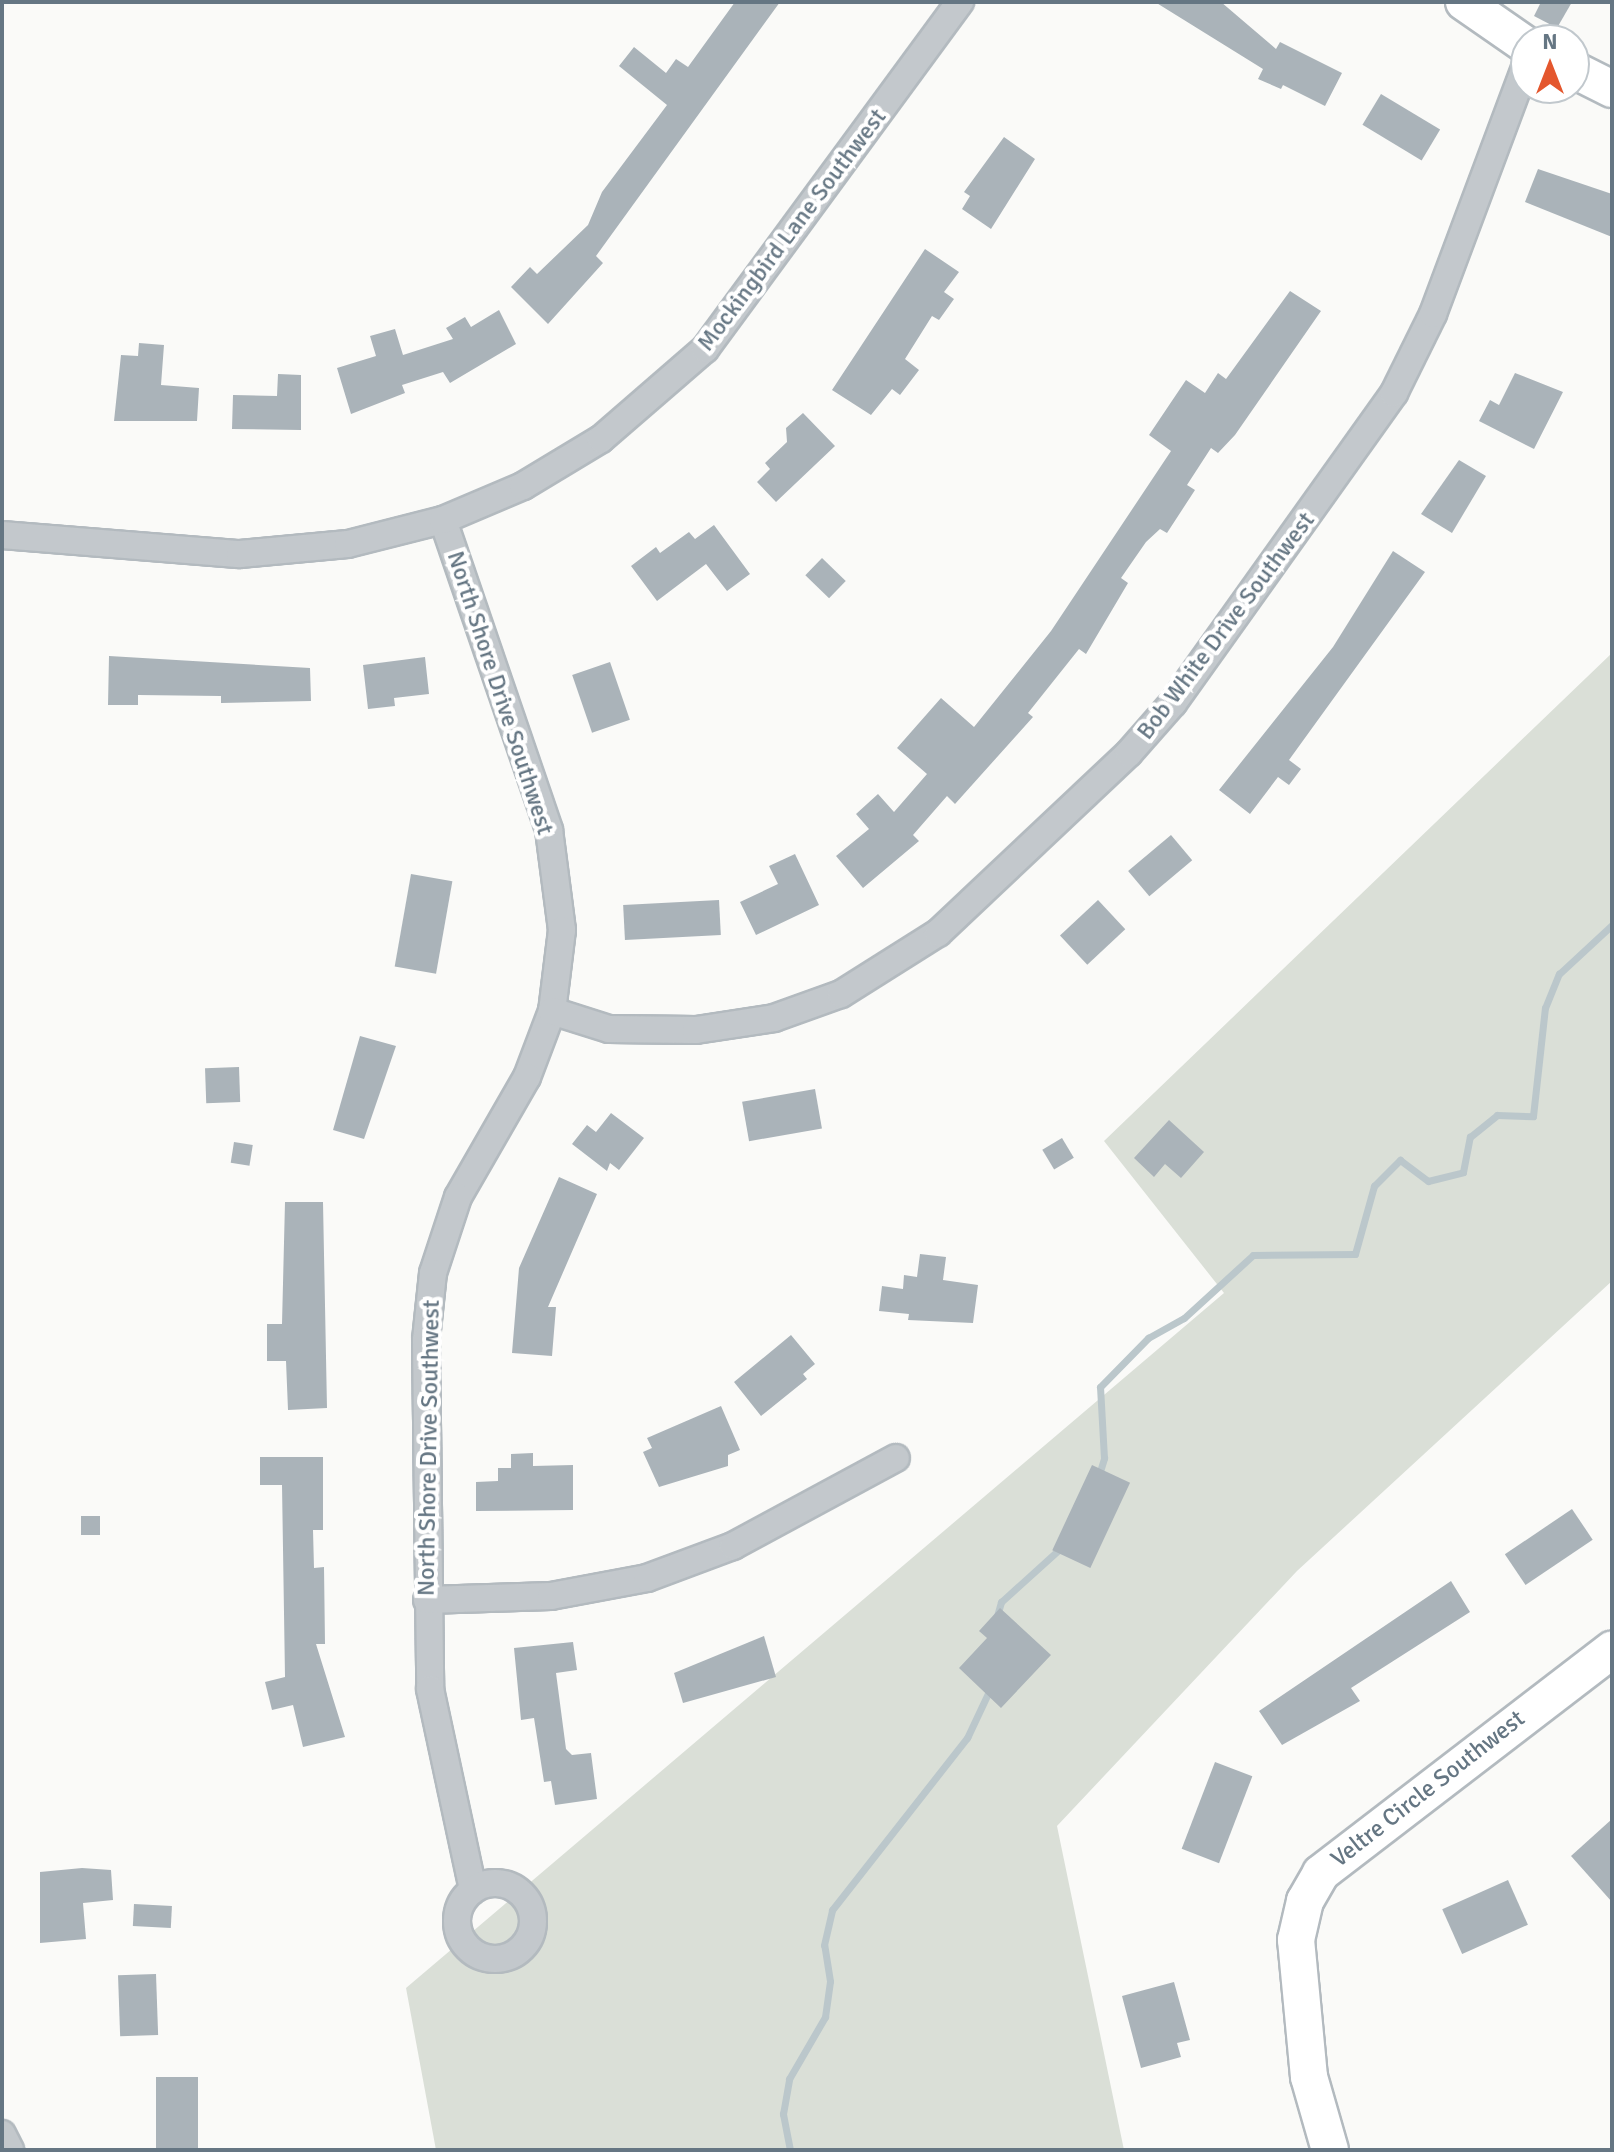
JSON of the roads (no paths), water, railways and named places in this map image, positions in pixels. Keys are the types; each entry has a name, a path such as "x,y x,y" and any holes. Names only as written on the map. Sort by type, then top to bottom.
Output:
{"street":[{"name":"Mockingbird Lane Southwest","path":"2,535 240,554 348,544 443,520 523,486 589,448 705,349 960,2"},
{"path":"1464,2 1510,34"},
{"path":"1590,78 1612,89"},
{"name":"Bob White Drive Southwest","path":"552,1011 609,1029 696,1030 774,1018 841,994 938,933 1129,753 1173,703 1394,393 1433,314 1511,104"},
{"name":"North Shore Drive Southwest","path":"443,520 549,830 562,930 552,1011 527,1077 458,1197 433,1273 426,1340 430,1689 473,1889"},
{"path":"427,1600 551,1596 647,1578 733,1546 896,1458"},
{"name":"Veltre Circle Southwest","path":"1330,2150 1299,2008 1296,1940 1315,1882 1344,1849 1612,1650"},
{"path":"2,2134 10,2150"}],"waterway":[{"path":"1098,1478 1104,1458 1100,1387 1148,1338 1184,1318 1253,1255 1355,1254 1374,1186 1400,1160 1428,1181 1463,1172 1470,1137 1497,1115 1533,1116 1545,1008 1559,974 1612,925"},
{"path":"997,1616 1001,1602 1063,1546"},
{"path":"790,2150 783,2114 789,2079 825,2017 830,1981 824,1945 832,1910 967,1738 991,1687"}]}
